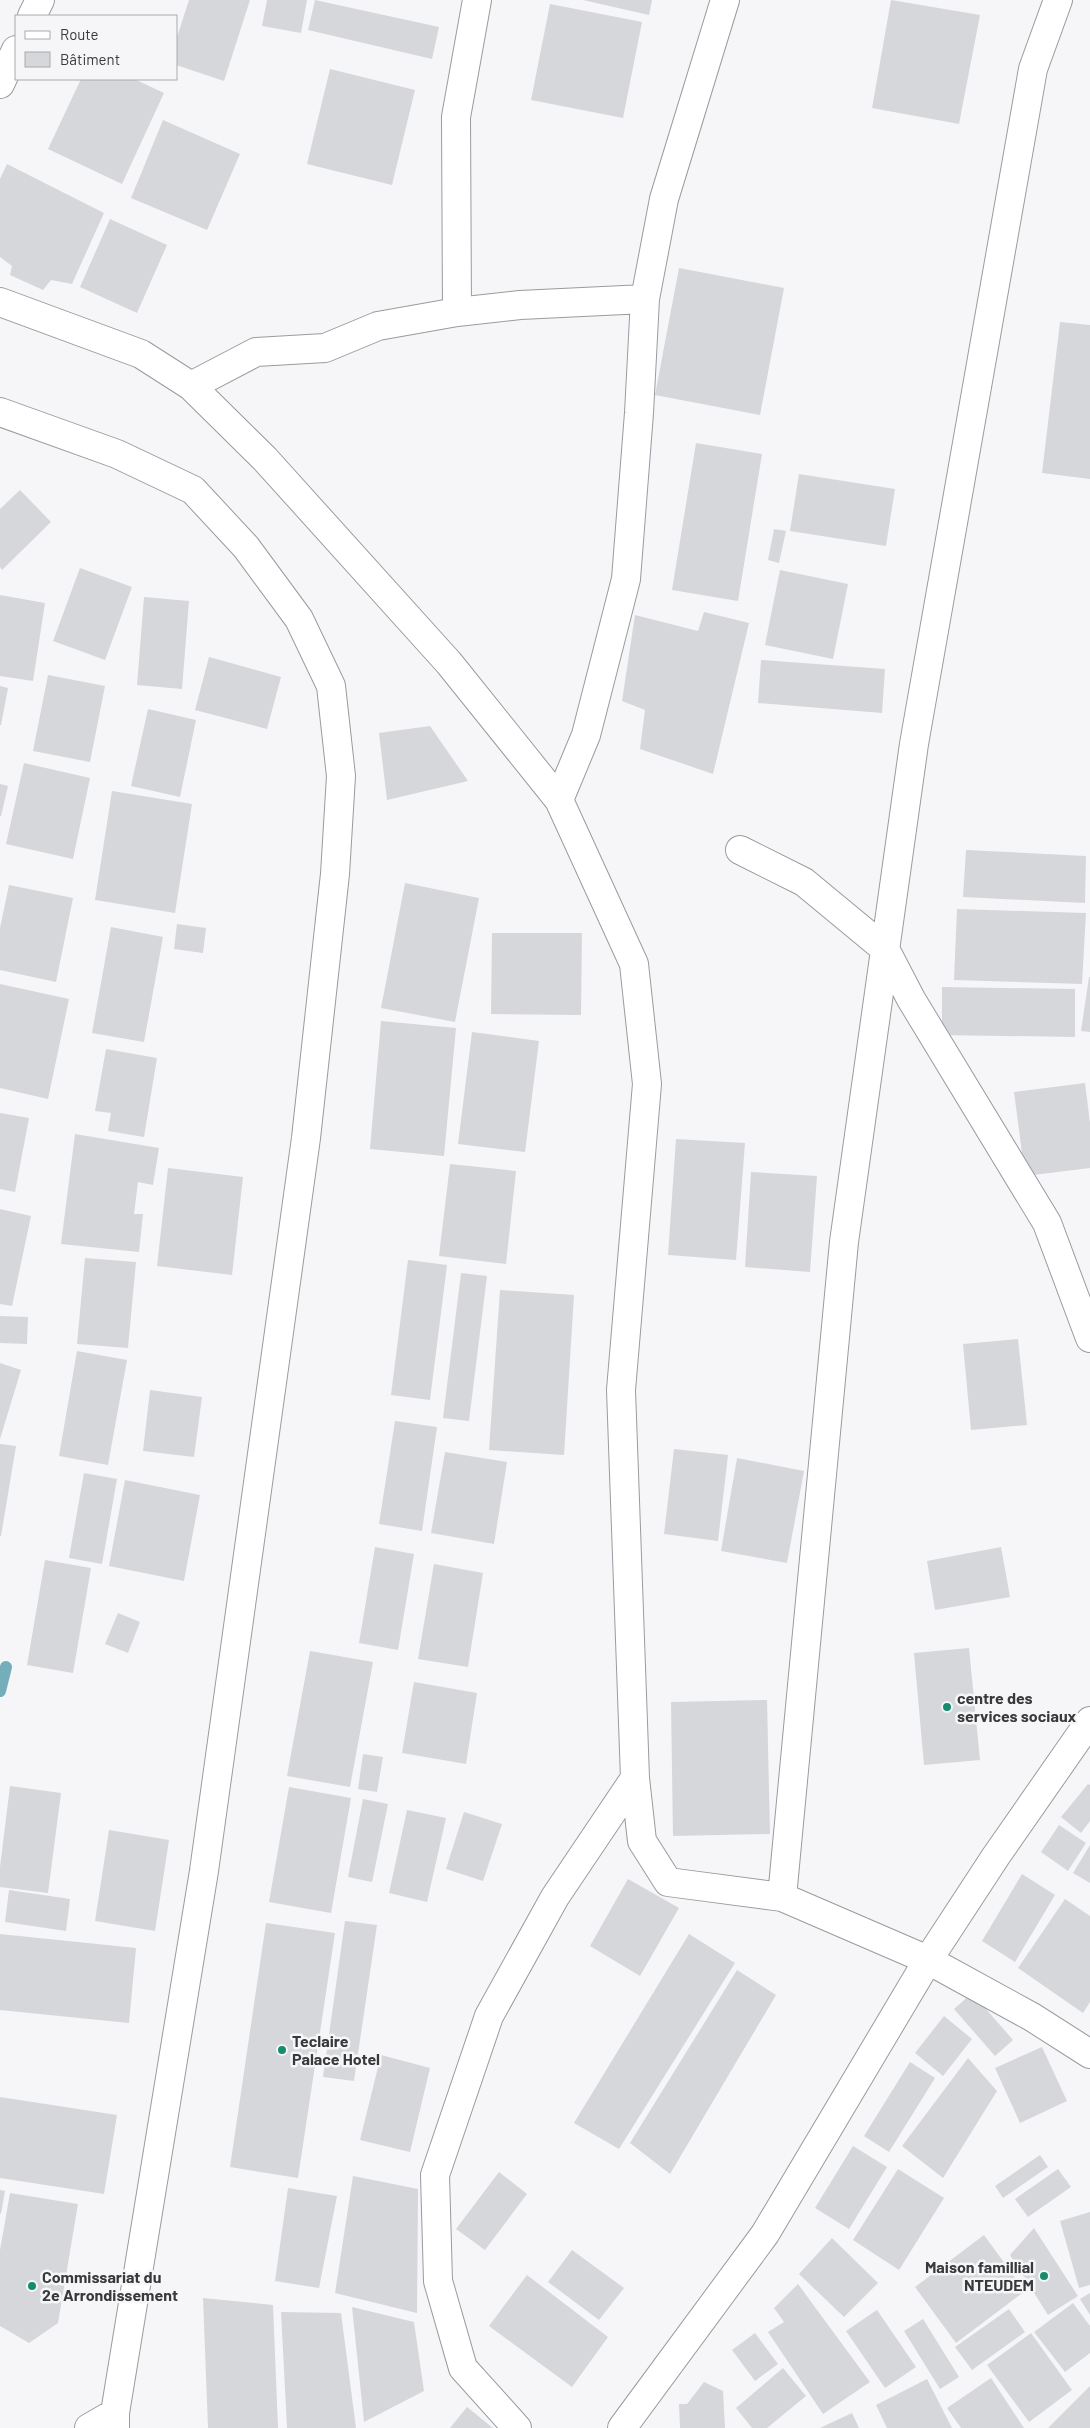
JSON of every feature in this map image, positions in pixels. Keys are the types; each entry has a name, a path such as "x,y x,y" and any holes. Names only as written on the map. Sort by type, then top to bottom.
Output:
{"street":[{"path":"32,15 40,0"},
{"path":"457,312 456,117 477,0"},
{"path":"559,800 586,735 626,579 639,413 645,299 664,199 726,0"},
{"path":"782,1897 844,1242 914,744 1033,69 1058,0"},
{"path":"0,84 15,52"},
{"path":"191,386 256,352 325,348 378,326 457,312 520,305 645,299"},
{"path":"0,302 142,354 191,386 265,459 449,663 559,800 634,964 647,1084 621,1390 635,1778 642,1841 668,1882 782,1897 928,1960 1032,2017 1090,2054"},
{"path":"0,412 116,454 193,490 246,547 299,619 331,686 341,776 335,874 306,1138 204,1871 115,2421 89,2428"},
{"path":"740,850 804,882 885,949 911,999 1047,1223 1090,1338"},
{"path":"622,2428 766,2234 928,1960 996,1856 1090,1721"},
{"path":"516,2428 463,2368 438,2281 435,2175 489,2016 555,1897 635,1778"}],"building":[{"path":"189,0 250,0 224,81 178,66 178,34"},
{"path":"267,0 307,0 301,33 262,26"},
{"path":"315,0 439,27 432,59 308,30"},
{"path":"583,0 652,0 649,15"},
{"path":"891,0 980,15 959,124 872,108"},
{"path":"550,4 642,22 623,118 531,100"},
{"path":"330,69 415,90 392,185 307,164"},
{"path":"81,80 136,80 164,93 122,184 48,149"},
{"path":"163,120 240,154 207,230 131,198"},
{"path":"7,164 104,213 72,284 51,280 43,290 10,275 12,266 0,257 0,179"},
{"path":"110,219 167,245 137,313 80,287"},
{"path":"679,268 784,288 760,415 655,395"},
{"path":"1060,322 1090,325 1090,479 1042,473"},
{"path":"696,443 762,454 738,601 672,590"},
{"path":"799,474 895,489 886,546 790,531"},
{"path":"20,490 51,522 2,570 0,567 0,509"},
{"path":"774,529 786,531 779,563 768,560"},
{"path":"80,568 132,587 105,660 53,641"},
{"path":"780,570 848,584 833,659 765,645"},
{"path":"0,595 45,603 33,681 0,676"},
{"path":"144,597 189,601 182,689 137,685"},
{"path":"704,612 749,623 713,774 640,749 645,710 622,701 635,615 698,631"},
{"path":"209,657 281,677 267,729 195,710"},
{"path":"761,660 885,669 882,713 758,703"},
{"path":"48,675 105,686 90,762 33,751"},
{"path":"0,686 8,688 1,725 0,725"},
{"path":"148,709 196,720 180,797 131,786"},
{"path":"430,726 468,781 387,800 379,733"},
{"path":"24,763 90,778 73,859 6,844"},
{"path":"0,784 8,786 1,816 0,816"},
{"path":"112,791 192,804 175,913 95,900"},
{"path":"966,850 1086,856 1085,903 963,897"},
{"path":"405,883 479,898 455,1022 381,1008"},
{"path":"9,885 73,898 56,982 0,970 0,928"},
{"path":"957,909 1086,913 1082,984 954,980"},
{"path":"177,924 206,928 203,953 174,949"},
{"path":"111,927 163,937 144,1042 92,1033"},
{"path":"492,933 582,933 581,1015 491,1014"},
{"path":"1090,977 1090,1032 1081,1031"},
{"path":"0,984 69,999 48,1099 0,1088"},
{"path":"942,987 1075,989 1075,1037 942,1035"},
{"path":"381,1021 456,1028 444,1156 370,1149"},
{"path":"472,1032 539,1041 525,1152 458,1144"},
{"path":"106,1049 157,1058 144,1137 108,1131 111,1113 95,1111"},
{"path":"1085,1083 1090,1123 1090,1168 1025,1176 1014,1092"},
{"path":"0,1113 29,1118 15,1192 0,1189"},
{"path":"75,1134 159,1148 153,1185 138,1182 134,1214 143,1214 139,1252 61,1244"},
{"path":"676,1139 745,1143 736,1260 668,1255"},
{"path":"450,1164 516,1171 506,1264 439,1256"},
{"path":"168,1168 243,1177 232,1275 157,1266"},
{"path":"751,1172 817,1176 810,1272 745,1267"},
{"path":"0,1209 31,1216 12,1306 0,1304"},
{"path":"85,1258 136,1262 128,1348 77,1344"},
{"path":"408,1260 447,1265 430,1400 391,1395"},
{"path":"461,1273 487,1276 469,1421 443,1418"},
{"path":"500,1290 574,1295 564,1455 489,1450"},
{"path":"0,1316 28,1317 27,1344 0,1343"},
{"path":"1018,1339 1027,1425 971,1430 963,1344"},
{"path":"77,1351 127,1360 108,1465 59,1456"},
{"path":"0,1363 21,1370 0,1439"},
{"path":"150,1390 202,1397 194,1457 143,1451"},
{"path":"395,1421 437,1427 422,1531 379,1524"},
{"path":"0,1444 16,1446 1,1536 0,1536"},
{"path":"674,1449 728,1455 718,1541 664,1534"},
{"path":"445,1452 507,1462 494,1544 431,1533"},
{"path":"737,1458 804,1471 787,1563 721,1551"},
{"path":"84,1473 117,1479 102,1564 69,1558"},
{"path":"125,1480 200,1495 184,1581 109,1566"},
{"path":"375,1547 414,1554 398,1650 359,1643"},
{"path":"1001,1547 1010,1597 935,1610 927,1561"},
{"path":"45,1560 91,1568 73,1673 27,1665"},
{"path":"434,1564 483,1573 468,1667 418,1659"},
{"path":"118,1613 140,1622 128,1653 105,1644"},
{"name":"centre des services sociaux","path":"969,1648 980,1760 924,1765 914,1653"},
{"path":"310,1651 373,1662 350,1787 287,1776"},
{"path":"414,1682 477,1693 466,1764 402,1753"},
{"path":"767,1700 770,1834 673,1836 671,1702"},
{"path":"363,1754 383,1757 377,1792 358,1789"},
{"path":"1088,1784 1090,1785 1090,1821 1081,1833 1061,1817"},
{"path":"10,1786 61,1793 48,1893 0,1887 0,1867"},
{"path":"289,1787 351,1798 331,1913 269,1902"},
{"path":"363,1799 388,1804 372,1882 348,1877"},
{"path":"407,1810 446,1818 427,1902 389,1893"},
{"path":"464,1812 502,1824 483,1881 446,1869"},
{"path":"1059,1825 1086,1843 1068,1871 1041,1852"},
{"path":"109,1830 169,1840 155,1931 95,1921"},
{"path":"1090,1845 1090,1883 1073,1873"},
{"path":"1022,1874 1055,1895 1015,1962 982,1941"},
{"path":"628,1879 679,1908 640,1976 590,1946"},
{"path":"9,1890 70,1899 66,1931 5,1922"},
{"path":"1065,1899 1090,1916 1090,2002 1083,2013 1018,1968"},
{"path":"345,1921 377,1925 354,2081 323,2077"},
{"name":"Teclaire Palace Hotel","path":"266,1923 335,1933 298,2178 230,2167"},
{"path":"0,1934 136,1948 129,2023 0,2010"},
{"path":"689,1934 735,1963 619,2149 574,2123"},
{"path":"737,1970 776,1995 670,2174 630,2143"},
{"path":"972,1993 1013,2040 995,2056 954,2009"},
{"path":"944,2016 972,2039 943,2076 915,2053"},
{"path":"1042,2047 1067,2101 1020,2123 995,2068"},
{"path":"381,2055 430,2068 410,2152 360,2140"},
{"path":"968,2058 997,2091 943,2178 902,2146"},
{"path":"910,2062 935,2078 889,2152 864,2136"},
{"path":"0,2097 117,2115 104,2194 0,2178"},
{"path":"853,2146 887,2167 849,2229 815,2208"},
{"path":"1040,2155 1048,2167 1003,2198 995,2186"},
{"path":"898,2169 944,2198 899,2270 853,2240"},
{"path":"1058,2169 1071,2187 1028,2217 1015,2199"},
{"path":"499,2172 527,2194 485,2250 456,2229"},
{"path":"353,2176 418,2189 417,2313 335,2293"},
{"path":"288,2188 337,2196 319,2288 275,2281"},
{"path":"0,2190 5,2191 1,2214 0,2213"},
{"name":"Commissariat du 2e Arrondissement","path":"10,2193 78,2204 58,2323 29,2343 0,2326 0,2250"},
{"name":"Maison famillial NTEUDEM","path":"1090,2212 1090,2285 1079,2288 1060,2221"},
{"name":"Maison famillial NTEUDEM","path":"1034,2228 1078,2296 1048,2315 1010,2255"},
{"path":"984,2235 1025,2291 956,2343 915,2287"},
{"path":"832,2238 878,2283 844,2317 799,2274"},
{"path":"572,2250 624,2288 599,2320 548,2282"},
{"path":"527,2275 608,2337 572,2387 489,2326"},
{"path":"798,2284 870,2382 823,2414 768,2332 784,2322 774,2308"},
{"path":"1090,2293 1090,2315 1080,2299"},
{"path":"203,2298 273,2305 278,2428 208,2428"},
{"path":"1073,2303 1090,2326 1090,2353 1065,2372 1034,2332"},
{"path":"352,2307 414,2322 424,2391 364,2422"},
{"path":"1009,2309 1025,2332 972,2370 955,2347"},
{"path":"877,2310 916,2367 885,2388 846,2331"},
{"path":"281,2312 341,2313 356,2428 287,2428"},
{"path":"923,2319 959,2377 940,2389 904,2331"},
{"path":"755,2333 778,2364 755,2381 732,2350"},
{"path":"1031,2333 1072,2390 1029,2422 987,2365"},
{"path":"783,2368 806,2396 767,2428 752,2428 736,2408"},
{"path":"991,2378 1024,2428 961,2428 947,2408"},
{"path":"927,2379 952,2428 887,2428 876,2405"},
{"path":"704,2382 723,2391 725,2428 680,2428 679,2404 687,2404"},
{"path":"1090,2386 1090,2428 1048,2428"},
{"path":"467,2407 493,2428 450,2428"},
{"path":"852,2413 859,2428 820,2428"}],"waterway":[{"path":"0,1691 6,1667"}],"place":[{"name":"centre des services sociaux","path":"947,1707"},
{"name":"Teclaire Palace Hotel","path":"282,2050"},
{"name":"Maison famillial NTEUDEM","path":"1044,2276"},
{"name":"Commissariat du 2e Arrondissement","path":"32,2286"}]}
